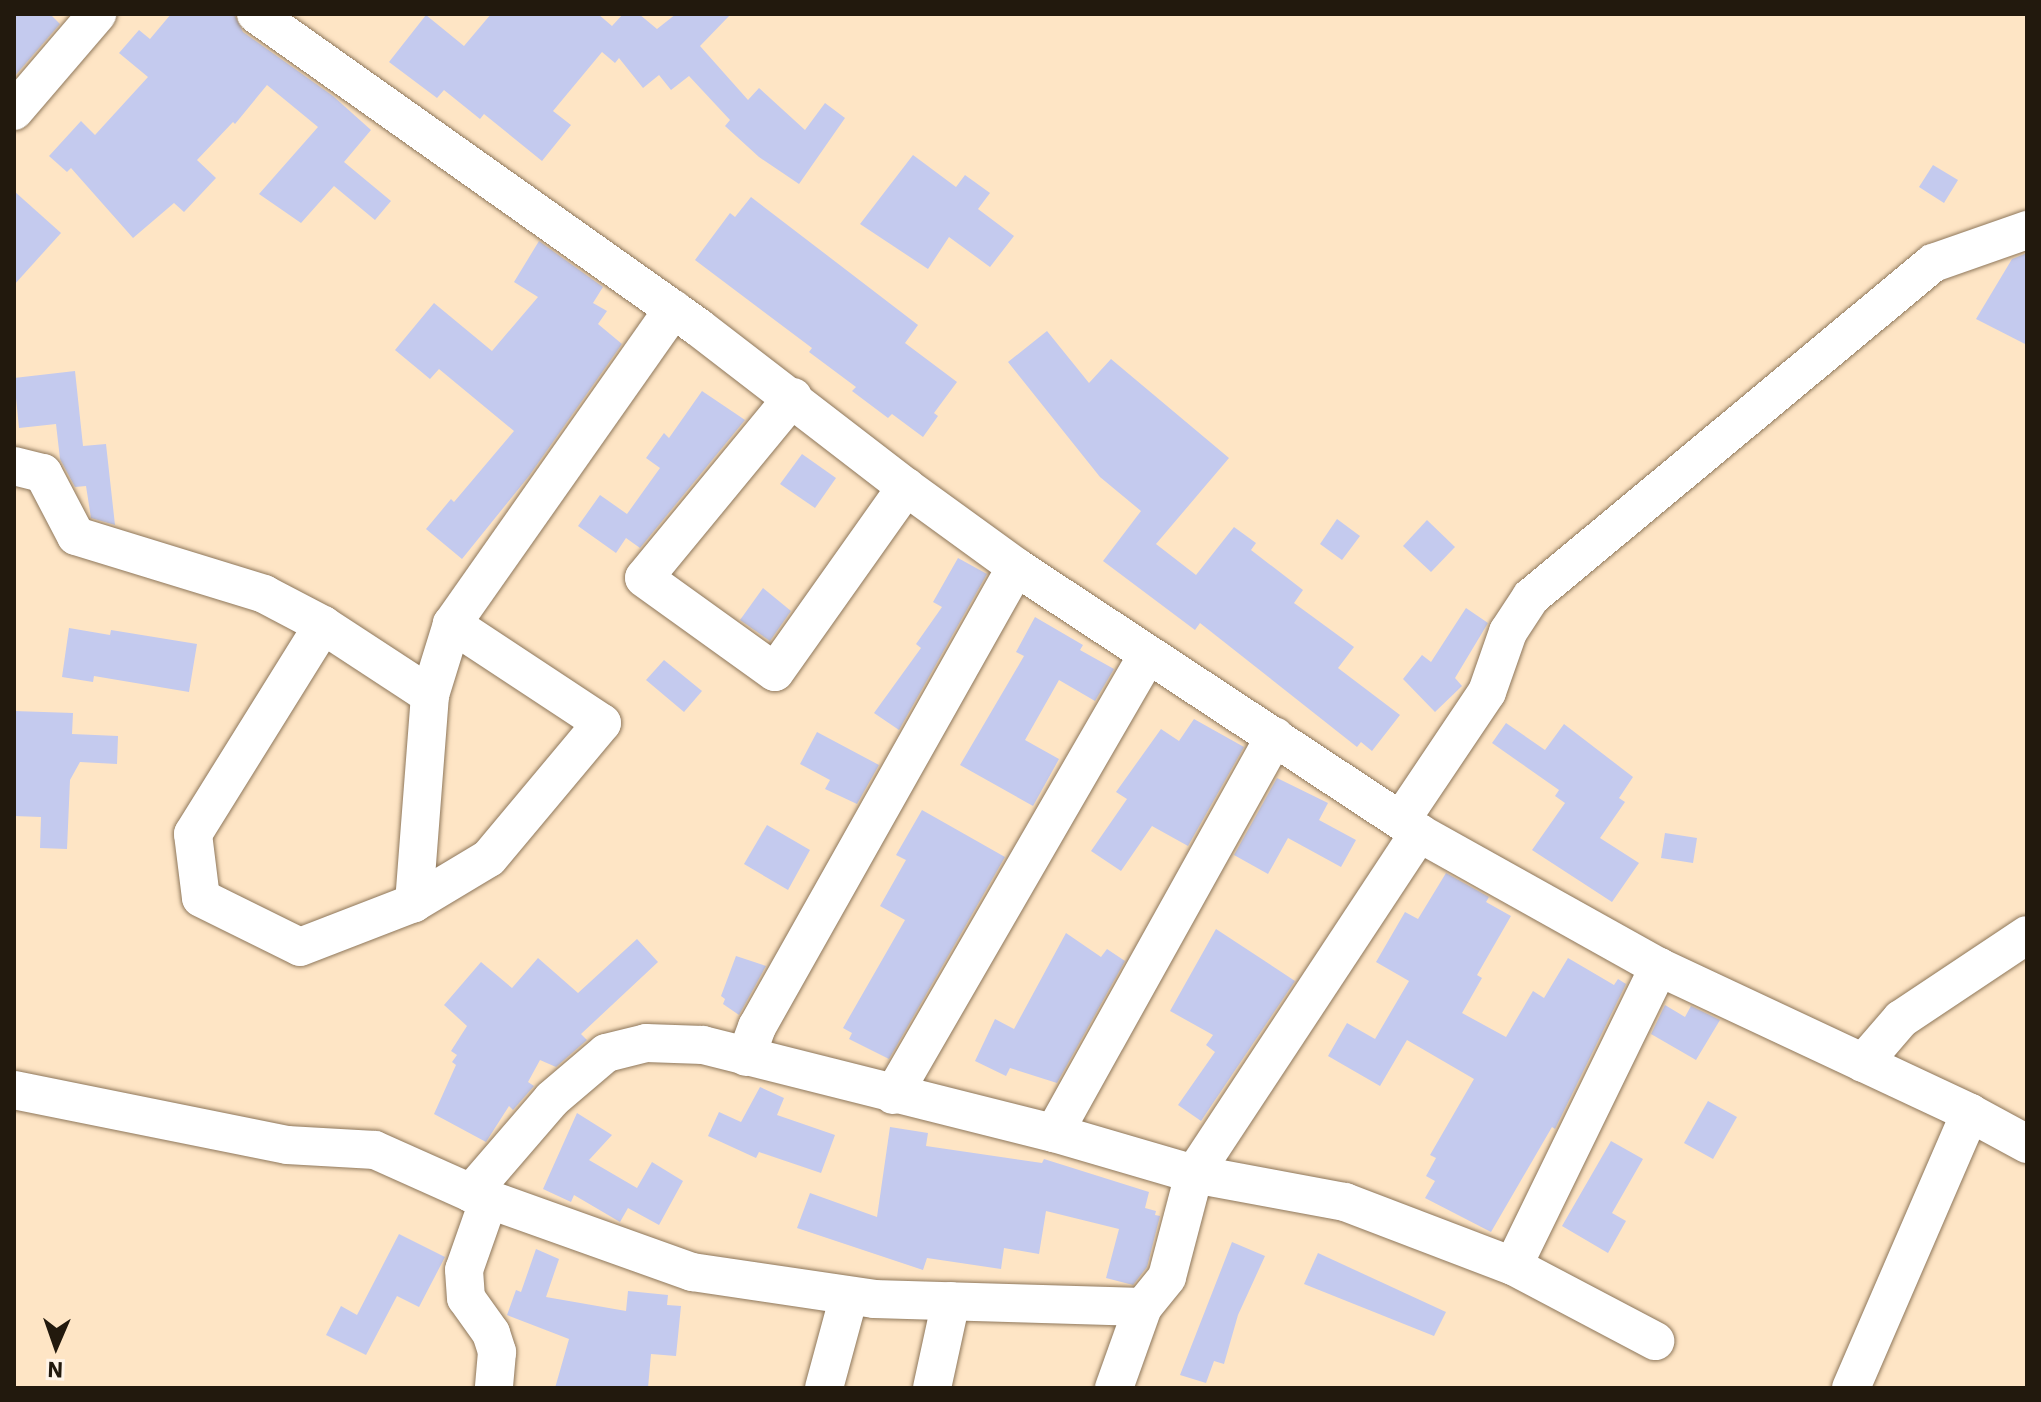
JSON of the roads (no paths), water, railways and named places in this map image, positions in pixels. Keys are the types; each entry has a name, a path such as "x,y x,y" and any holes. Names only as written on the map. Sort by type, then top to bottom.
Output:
{"street":[{"path":"14,111 97,14"},
{"path":"256,14 673,309 1016,567 1410,826 1659,967 1970,1113 2027,1144"},
{"path":"1114,1388 1143,1307 1167,1277 1194,1174 1410,826 1487,692 1508,632 1531,597 1933,263 2027,230"},
{"path":"414,903 430,695 452,624 673,309"},
{"path":"793,397 644,578 775,672 906,487"},
{"path":"14,466 43,473 76,536 264,594 323,625 430,695"},
{"path":"746,1057 765,1013 1016,567"},
{"path":"323,625 193,834 201,898 300,947 414,903 489,858 602,723 452,624"},
{"path":"893,1095 1148,654"},
{"path":"1054,1133 1275,736"},
{"path":"1863,1063 1901,1019 2027,935"},
{"path":"1513,1266 1659,967"},
{"path":"494,1388 497,1352 491,1333 466,1298 464,1270 480,1196 552,1099 606,1053 646,1043 703,1045 1054,1133 1194,1174 1345,1202 1513,1266 1655,1341"},
{"path":"14,1090 287,1145 375,1150 480,1196 692,1272 849,1296 1143,1307"},
{"path":"1851,1388 1970,1113"},
{"path":"824,1388 849,1296"},
{"path":"932,1388 951,1301"}]}
